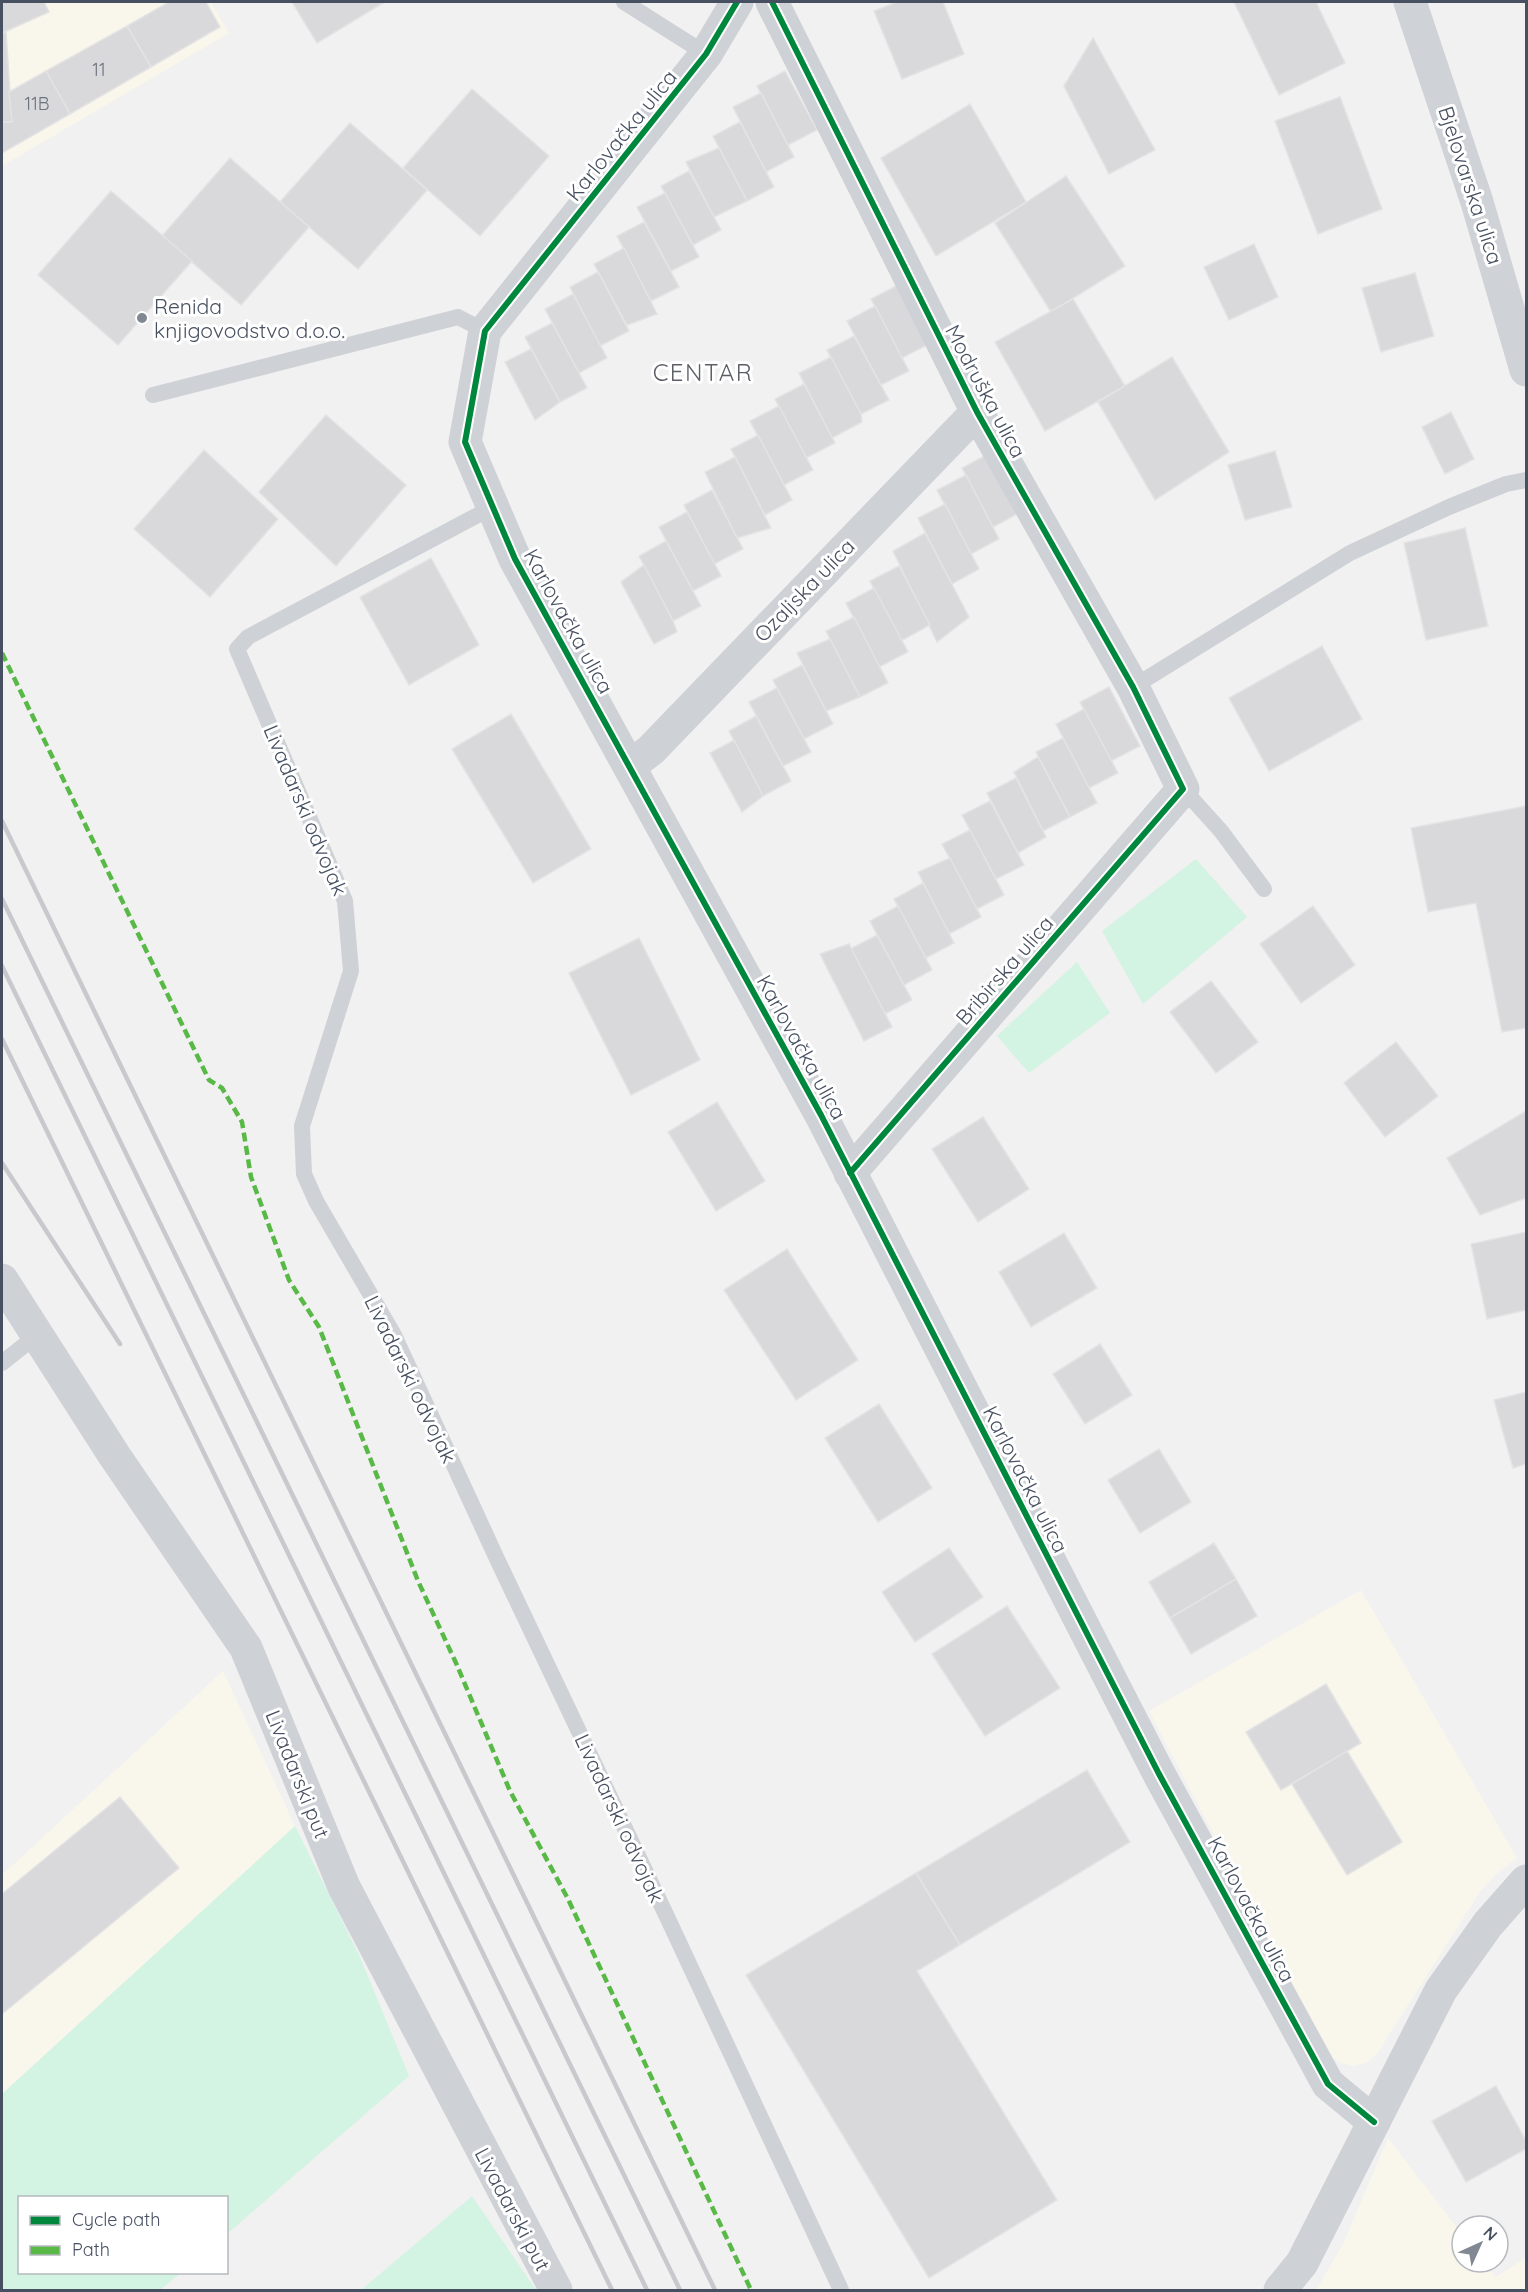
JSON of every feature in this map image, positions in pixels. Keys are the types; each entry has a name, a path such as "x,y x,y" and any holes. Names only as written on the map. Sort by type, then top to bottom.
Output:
{"main road":[{"name":"Bjelovarska ulica","path":"1410,2 1477,202 1527,370"}],"street":[{"name":"Karlovačka ulica","path":"737,2 706,54 485,332 465,442 515,559 821,1115 1159,1774 1328,2084 1374,2122"},
{"name":"Modruška ulica","path":"772,2 977,412 1133,687 1183,789"},
{"name":"Ozaljska ulica","path":"630,766 651,750 977,412"},
{"name":"Bribirska ulica","path":"850,1173 1183,789"},
{"name":"Livadarski put","path":"2,1280 114,1455 246,1648 344,1887 556,2290"},
{"path":"1280,2290 1302,2263 1441,1990 1488,1924 1527,1881"}],"lane":[{"path":"624,2 706,54"},
{"path":"153,395 458,317 485,332"},
{"path":"1133,687 1350,553 1449,507 1506,484 1527,480"},
{"name":"Livadarski odvojak","path":"494,507 248,637 237,649 345,901 351,971 302,1126 304,1174 316,1201 394,1335 496,1559 841,2290"},
{"path":"1183,789 1221,831 1263,890"},
{"path":"2,1363 36,1336"}],"shaded area":[{"path":"2,2 211,2 229,33 2,166"},
{"path":"1361,1590 1517,1858 1495,1875 1480,1892 1377,2054 1366,2063 1353,2066 1330,2057 1149,1711"},
{"path":"223,1671 295,1826 2,2094 2,1875"},
{"path":"1388,2138 1450,2218 1450,2274 1494,2274 1496,2277 1500,2274 1510,2274 1510,2268 1526,2257 1526,2290 1316,2290 1343,2244"}],"green space":[{"path":"1196,859 1247,917 1143,1004 1102,931"},
{"path":"1077,962 1110,1013 1029,1073 997,1036"},
{"path":"295,1826 360,1957 409,2076 228,2233 228,2196 18,2196 18,2274 180,2274 160,2290 2,2290 2,2094"},
{"path":"472,2196 536,2290 361,2290"}],"building":[{"path":"2,2 44,2 49,12 2,33"},
{"path":"169,2 206,2 220,27 151,67 127,26"},
{"path":"292,2 382,2 383,3 317,43"},
{"path":"897,2 943,2 964,54 902,79 874,11"},
{"path":"1234,2 1316,2 1345,63 1279,95"},
{"path":"127,26 151,67 70,114 46,71"},
{"path":"6,32 12,122 2,122 2,33"},
{"path":"1093,38 1155,150 1109,174 1064,86"},
{"path":"46,71 70,114 2,153 2,122 12,122 9,92"},
{"path":"785,71 817,130 788,145 757,86"},
{"path":"472,89 549,156 480,236 403,168"},
{"path":"761,93 794,157 766,172 733,107"},
{"path":"1340,97 1382,209 1318,234 1275,121"},
{"path":"970,104 1026,202 936,256 881,158"},
{"path":"740,122 774,187 747,201 713,136"},
{"path":"350,123 427,190 358,269 280,202"},
{"path":"719,148 747,201 714,217 686,162"},
{"path":"230,158 309,227 241,305 162,236"},
{"path":"689,171 721,230 693,245 661,186"},
{"path":"1066,176 1125,266 1051,312 995,223"},
{"path":"111,191 192,261 118,345 38,275"},
{"path":"665,193 699,257 671,271 637,207"},
{"path":"644,222 679,287 651,301 617,236"},
{"path":"1254,244 1278,297 1229,320 1204,267"},
{"path":"624,248 657,314 627,325 594,264"},
{"path":"598,272 629,331 600,346 570,287"},
{"path":"1415,273 1434,336 1381,352 1362,288"},
{"path":"900,284 931,343 902,358 871,299"},
{"path":"573,294 607,358 579,373 545,309"},
{"path":"1073,299 1125,386 1045,431 995,342"},
{"path":"875,306 909,371 881,385 847,321"},
{"path":"552,323 587,388 560,402 525,337"},
{"path":"854,336 889,400 861,414 827,350"},
{"path":"531,349 560,402 535,420 505,362"},
{"path":"831,357 861,414 862,422 832,438 799,373"},
{"path":"1172,357 1229,452 1155,500 1098,402"},
{"path":"804,384 835,443 806,458 775,399"},
{"path":"779,406 813,470 784,485 750,421"},
{"path":"1451,412 1474,459 1445,474 1422,427"},
{"path":"326,415 406,485 336,566 259,492"},
{"path":"758,435 792,500 765,515 731,449"},
{"path":"204,450 278,519 210,597 134,529"},
{"path":"1275,451 1292,507 1245,520 1228,465"},
{"path":"990,453 1021,512 993,527 962,468"},
{"path":"735,457 771,528 737,538 705,472"},
{"path":"966,475 999,539 971,554 937,490"},
{"path":"712,490 743,549 714,564 684,505"},
{"path":"945,504 979,569 952,584 918,518"},
{"path":"687,512 721,576 693,591 659,527"},
{"path":"1465,528 1488,626 1426,640 1404,543"},
{"path":"925,533 969,617 937,642 893,551"},
{"path":"666,541 701,606 673,621 639,556"},
{"path":"431,558 479,645 409,685 360,597"},
{"path":"644,565 677,632 654,644 621,582"},
{"path":"899,566 930,625 901,641 870,581"},
{"path":"874,588 908,652 879,667 846,603"},
{"path":"854,617 888,683 860,697 826,631"},
{"path":"830,639 860,697 826,711 797,653"},
{"path":"1322,646 1362,719 1269,771 1229,698"},
{"path":"802,665 833,724 804,739 773,680"},
{"path":"1109,687 1140,746 1111,761 1080,702"},
{"path":"777,688 811,752 783,766 749,702"},
{"path":"1084,709 1118,773 1089,788 1056,724"},
{"path":"511,714 591,849 533,883 452,749"},
{"path":"756,716 791,781 763,796 729,731"},
{"path":"1063,738 1097,803 1070,817 1036,752"},
{"path":"734,740 763,796 742,812 710,753"},
{"path":"1038,757 1070,817 1043,831 1014,772"},
{"path":"1016,778 1046,837 1018,853 987,793"},
{"path":"990,801 1024,865 996,879 962,815"},
{"path":"1526,806 1526,1028 1502,1032 1476,903 1428,912 1411,828"},
{"path":"970,830 1004,895 977,909 942,844"},
{"path":"950,858 981,917 949,934 918,872"},
{"path":"923,883 954,943 926,958 894,899"},
{"path":"898,906 932,970 904,985 870,921"},
{"path":"1313,906 1355,965 1301,1003 1260,944"},
{"path":"877,935 912,1000 885,1014 850,949"},
{"path":"639,938 700,1060 631,1095 569,973"},
{"path":"849,944 892,1027 864,1041 820,954"},
{"path":"1211,981 1258,1042 1216,1073 1170,1012"},
{"path":"1396,1042 1438,1096 1385,1137 1344,1083"},
{"path":"717,1102 765,1181 716,1211 668,1132"},
{"path":"1526,1111 1526,1198 1480,1215 1447,1158"},
{"path":"983,1117 1029,1189 978,1222 932,1149"},
{"path":"1526,1232 1526,1310 1487,1319 1471,1244"},
{"path":"1064,1233 1097,1288 1031,1327 999,1272"},
{"path":"787,1249 858,1360 796,1400 724,1290"},
{"path":"1100,1344 1132,1395 1085,1424 1053,1374"},
{"path":"1526,1392 1526,1464 1513,1468 1494,1400"},
{"path":"879,1404 932,1488 878,1522 825,1438"},
{"path":"1159,1449 1191,1502 1140,1533 1108,1480"},
{"path":"1214,1543 1236,1579 1170,1618 1149,1582"},
{"path":"949,1548 983,1597 915,1642 882,1592"},
{"path":"1236,1579 1257,1616 1191,1654 1170,1618"},
{"path":"1007,1606 1060,1688 985,1736 932,1654"},
{"path":"1326,1684 1361,1743 1281,1790 1246,1732"},
{"path":"1347,1751 1402,1842 1347,1875 1292,1784"},
{"path":"1087,1770 1130,1842 960,1945 916,1873"},
{"path":"120,1797 179,1868 2,2014 2,1894"},
{"path":"916,1873 960,1945 917,1971 1057,2200 929,2278 746,1975"},
{"path":"1496,2086 1526,2141 1526,2149 1466,2182 1432,2121"}],"railway":[{"path":"2,821 715,2290"},
{"path":"2,899 680,2290"},
{"path":"2,966 647,2290"},
{"path":"2,1039 612,2290"},
{"path":"2,1163 120,1344"}],"marked path":[{"path":"2,653 209,1080 222,1088 242,1122 251,1177 289,1280 319,1327 418,1581 456,1663 510,1791 568,1899 751,2290"}],"cycle path":[{"path":"737,2 706,54 485,331 465,442 515,559 821,1115 1159,1774 1328,2084 1374,2122"},
{"path":"772,2 977,412 1133,687 1183,789 850,1173"}],"place":[{"name":"Renida knjigovodstvo d.o.o.","path":"142,318"}],"district":[{"name":"CENTAR","path":"703,372"}]}
